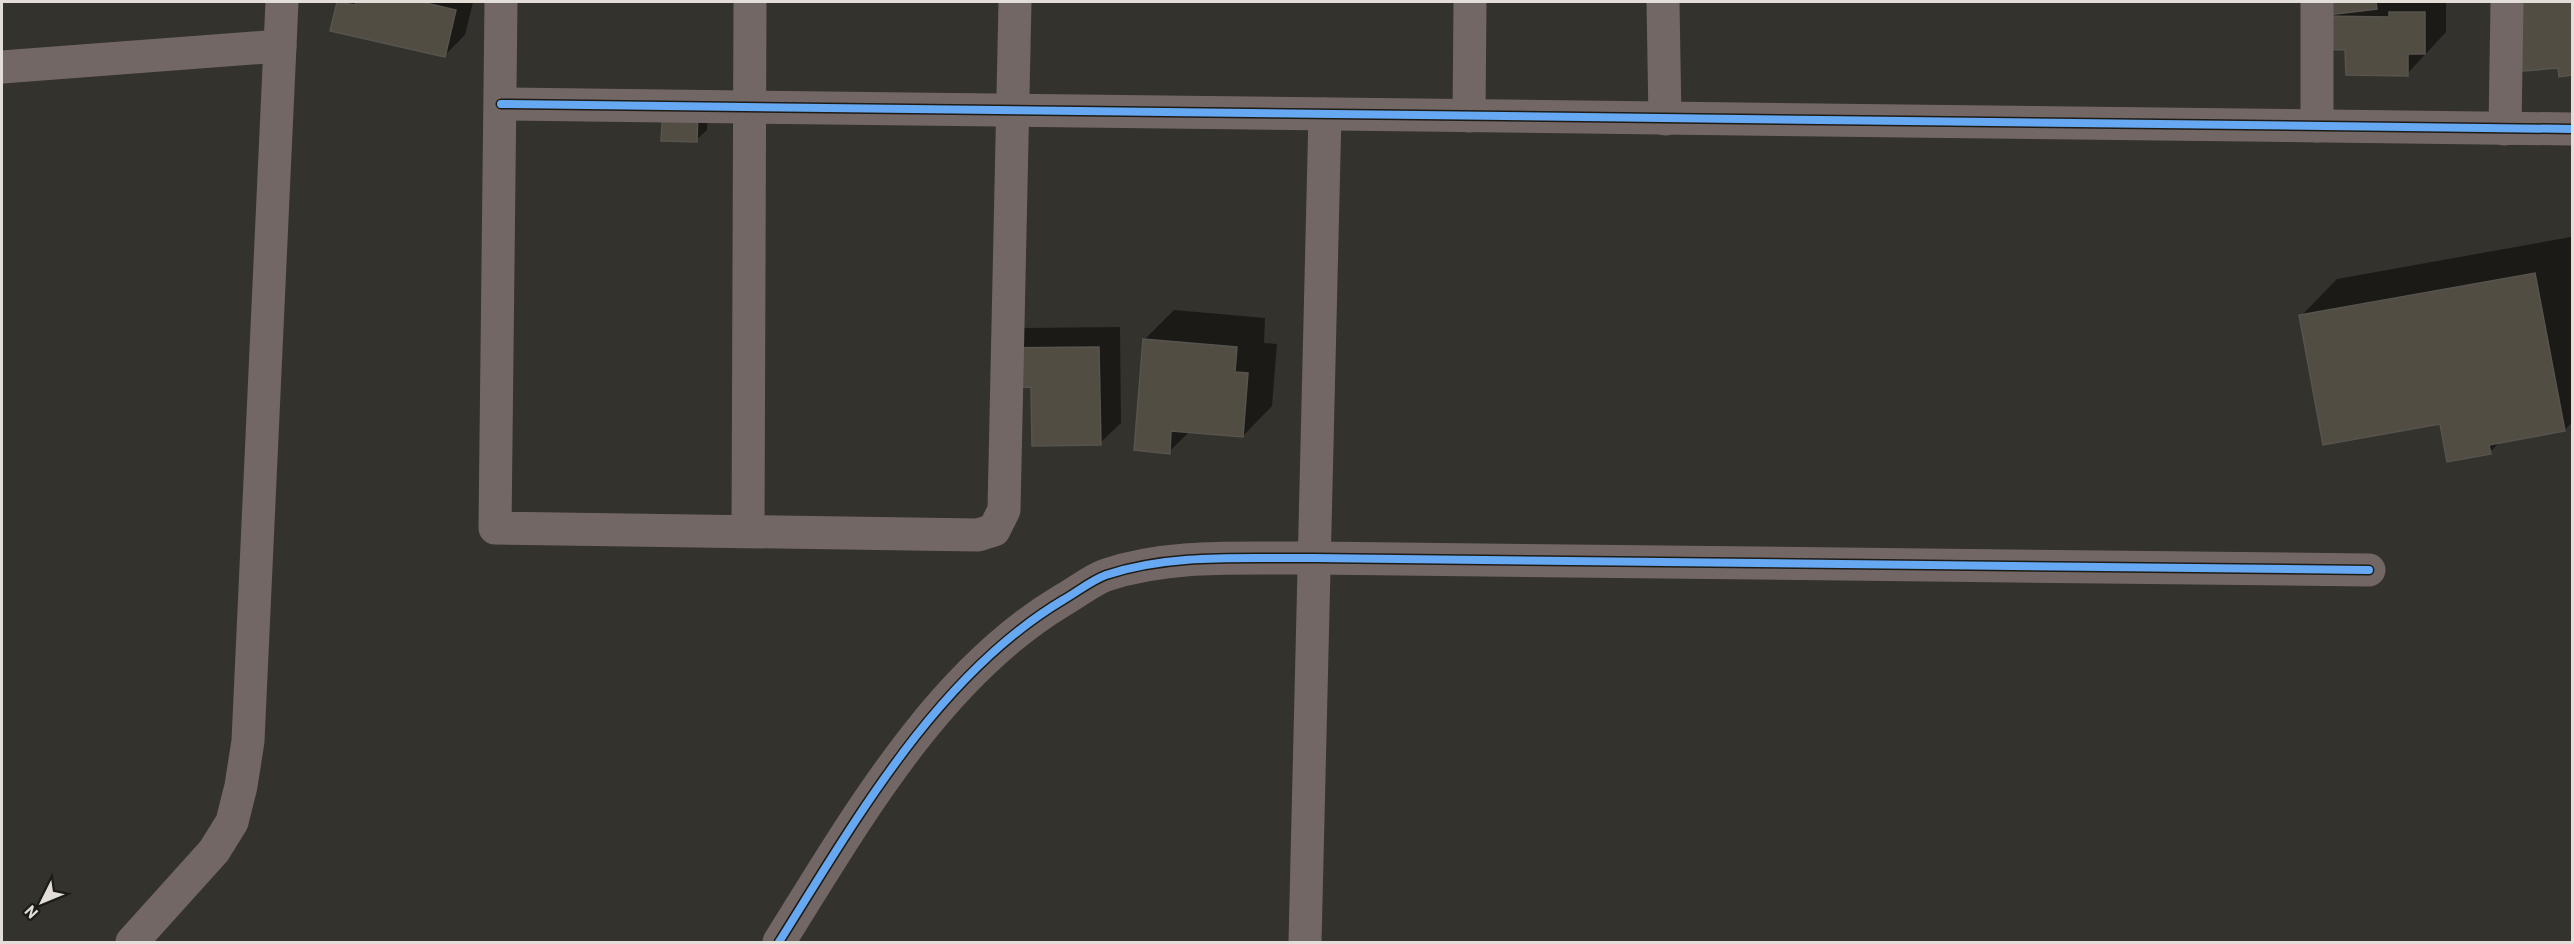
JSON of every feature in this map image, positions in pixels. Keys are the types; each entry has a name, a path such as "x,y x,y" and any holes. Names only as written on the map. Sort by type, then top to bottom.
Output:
{"street":[{"path":"132,942 214,850 232,822 241,786 248,741 282,2"},
{"path":"501,2 495,528 978,535 994,530 1004,510 1015,2"},
{"path":"748,531 750,2"},
{"path":"1469,116 1470,2"},
{"path":"1663,2 1665,119"},
{"path":"2317,2 2317,126"},
{"path":"2505,129 2507,2"},
{"path":"2,68 280,46"},
{"path":"501,104 2572,129"},
{"path":"1305,942 1325,114"},
{"path":"779,942 867,801 956,688 1035,617 1105,575 1176,560 1314,558 2369,570"}],"building":[{"path":"337,2 355,5 356,2 422,2 456,10 445,57 330,31"},
{"path":"2326,2 2376,2 2377,9 2328,15"},
{"path":"2493,2 2572,2 2572,75 2559,77 2558,68 2500,73"},
{"path":"2389,12 2425,12 2425,54 2408,54 2408,76 2346,75 2345,50 2322,49 2323,16 2389,17"},
{"path":"663,109 698,111 697,142 661,141"},
{"path":"2535,273 2565,431 2489,445 2491,454 2447,462 2440,424 2323,445 2299,315"},
{"path":"1143,339 1237,347 1235,372 1248,373 1243,437 1171,431 1170,454 1134,450"},
{"path":"1099,347 1101,445 1032,446 1031,387 1001,388 1001,348"}],"cycle path":[{"path":"501,104 2572,129"},
{"path":"779,942 869,800 902,754 938,709 976,668 1018,631 1063,600 1101,577 1131,568 1183,560 1314,558 2369,570"}]}
